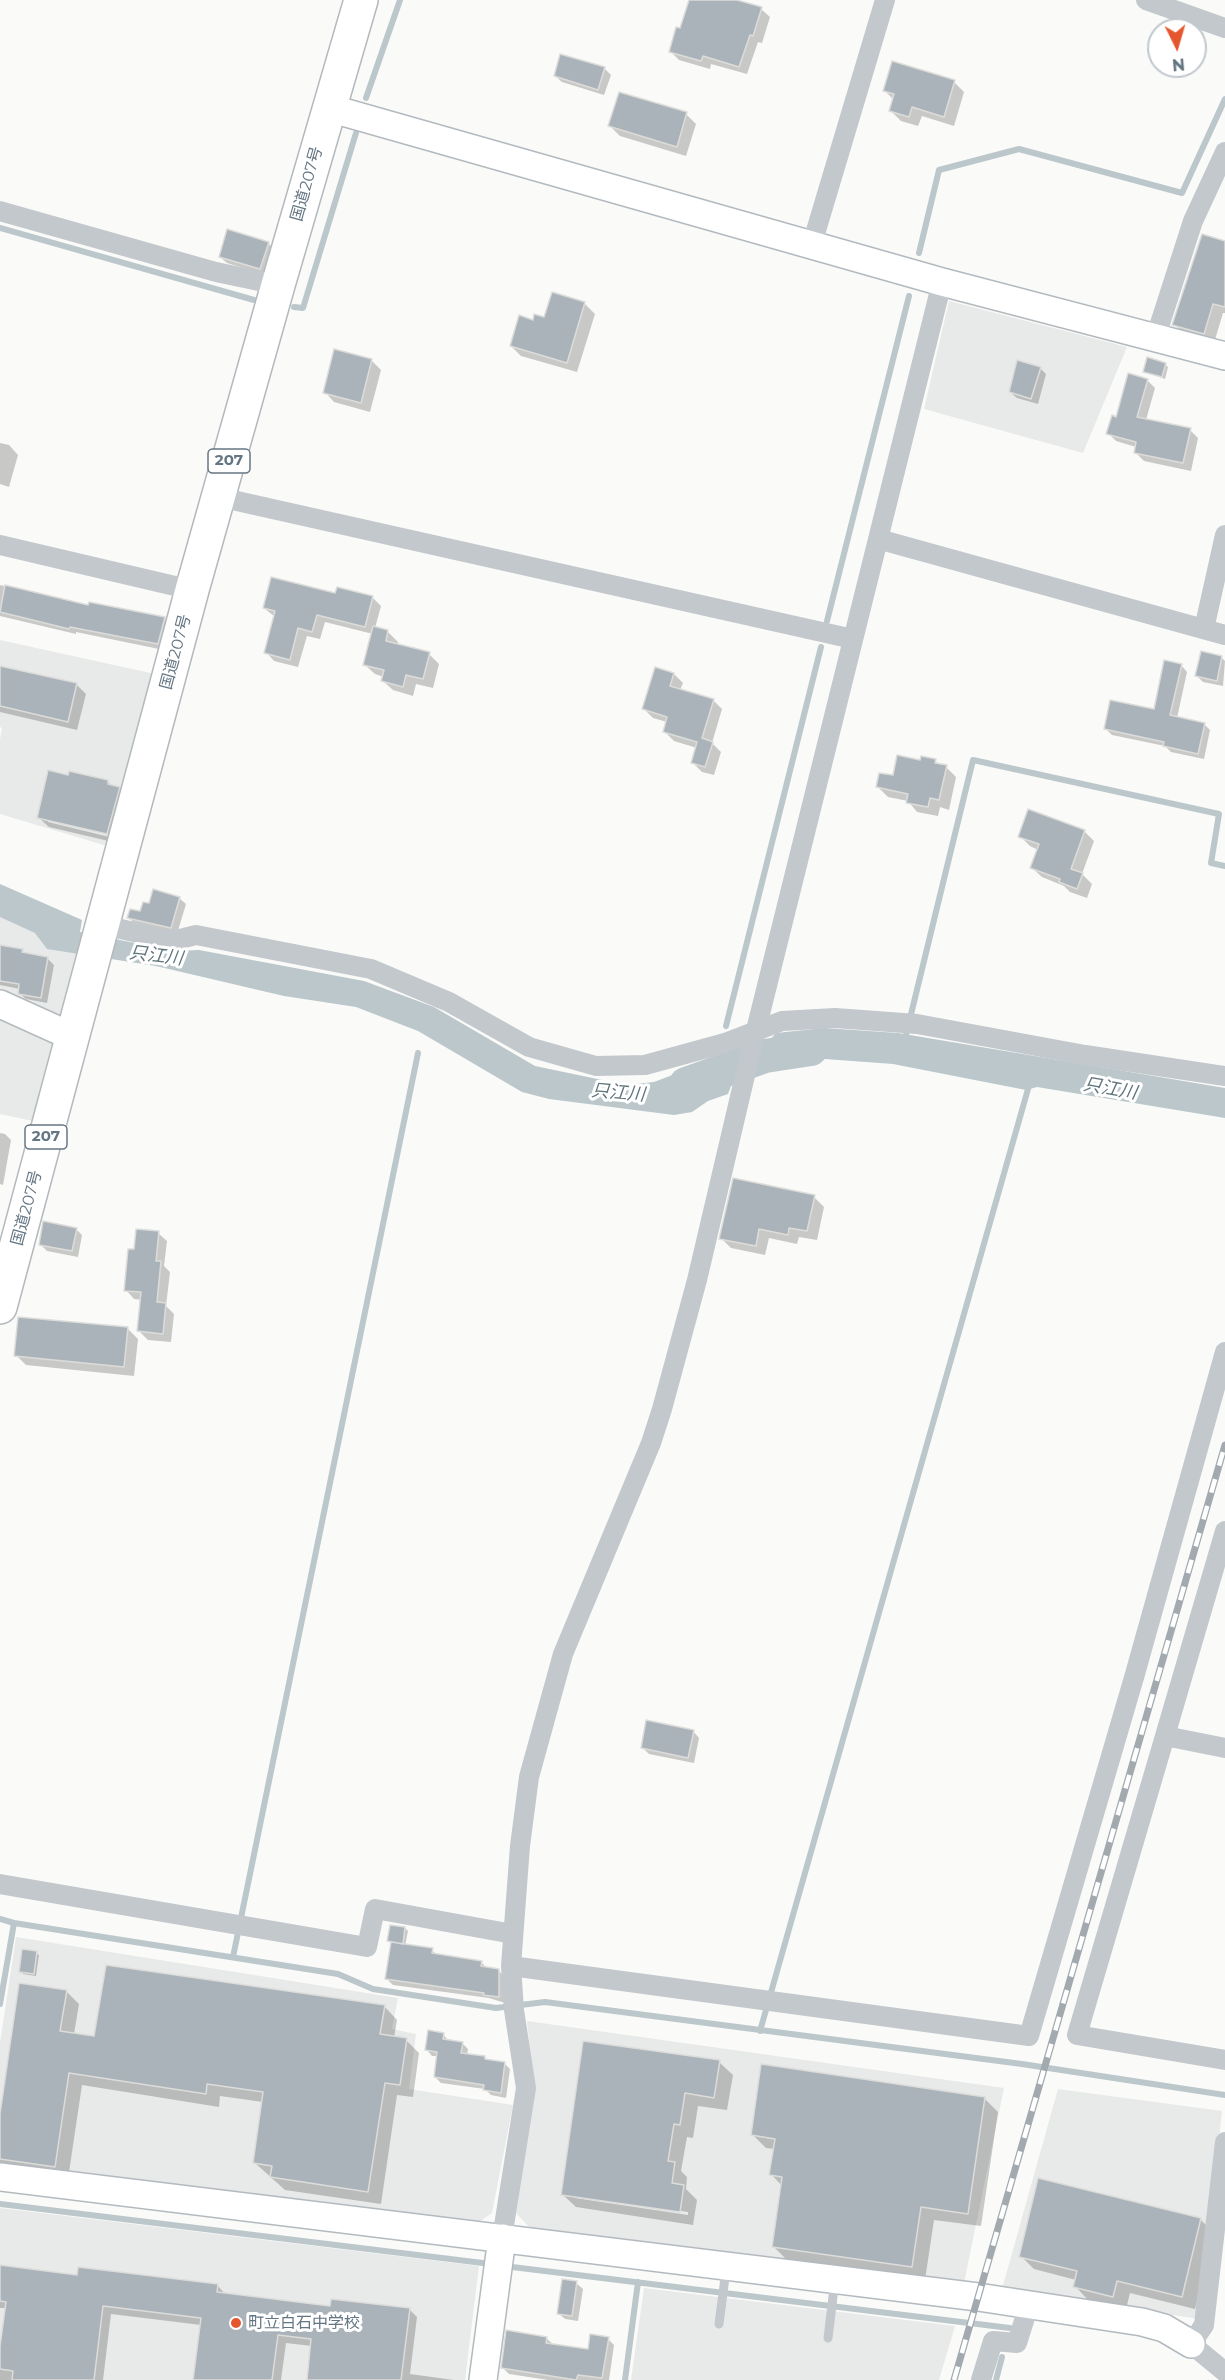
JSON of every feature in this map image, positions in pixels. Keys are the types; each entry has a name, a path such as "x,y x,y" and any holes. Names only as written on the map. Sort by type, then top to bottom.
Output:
{"highway":[{"name":"国道207号","path":"0,1307 192,590 361,0"}],"street":[{"path":"812,243 885,0"},
{"path":"1146,0 1225,28"},
{"path":"329,108 812,243 942,282 1225,356"},
{"path":"1155,339 1193,221 1225,152"},
{"path":"0,211 216,272 278,285"},
{"path":"483,2380 499,2256 526,2088 511,1966 520,1846 529,1777 563,1654 651,1443 662,1409 697,1280 742,1085 942,282"},
{"path":"219,497 853,639"},
{"path":"1204,629 1225,535"},
{"path":"878,539 1225,635"},
{"path":"0,545 192,590"},
{"path":"104,925 172,941 196,935 371,969 449,1002 529,1047 596,1066 645,1065 725,1043 782,1021 835,1018 909,1023 1085,1055 1225,1076"},
{"path":"0,1004 73,1037"},
{"path":"511,1966 1029,2036 1135,1674 1225,1352"},
{"path":"1225,1531 1077,2035 1225,2060"},
{"path":"1165,1736 1225,1748"},
{"path":"0,1884 367,1947 375,1909 513,1934"},
{"path":"1191,2344 1204,2325 1225,2142"},
{"path":"0,2177 499,2256 725,2274 834,2287 1029,2305 1164,2328 1191,2344 1225,2372"},
{"path":"981,2380 993,2341 1017,2343 1029,2305"}],"lane":[{"path":"719,2324 725,2274"},
{"path":"828,2338 834,2287"}],"shaded area":[{"path":"949,301 1127,347 1083,453 924,409"},
{"path":"0,640 155,674 107,846 0,814 2,728 0,727"},
{"path":"0,912 85,950 38,1122 0,1114"},
{"path":"16,1937 398,1998 392,2029 416,2034 409,2089 513,2105 492,2213 478,2223 0,2166 0,2043"},
{"path":"527,2021 1004,2088 964,2283 532,2230 516,2213 534,2090"},
{"path":"1058,2089 1222,2111 1199,2319 1002,2289"},
{"name":"町立白石中学校","path":"0,2208 479,2266 465,2380 0,2380"},
{"path":"644,2288 955,2326 939,2380 631,2380"}],"water":[{"path":"0,884 82,920 80,932 175,951 199,950 364,981 434,1007 535,1066 626,1085 654,1082 720,1057 730,1068 731,1086 728,1094 708,1101 692,1112 674,1115 549,1099 522,1092 418,1031 356,1007 284,996 156,966 47,949 35,933 0,917"},
{"path":"824,1028 898,1033 1225,1088 1225,1118 1037,1087 1026,1090 893,1064 825,1059 772,1065 762,1049 776,1033"}],"building":[{"path":"689,0 737,0 762,7 753,36 750,35 739,67 703,56 701,61 669,52 676,27 680,28"},
{"path":"560,54 605,67 598,90 554,76"},
{"path":"892,61 955,80 944,117 912,107 909,117 889,111 894,94 883,91"},
{"path":"619,92 687,112 677,147 608,126"},
{"path":"227,229 269,242 260,269 219,257"},
{"path":"1202,234 1225,241 1225,307 1213,304 1204,334 1172,325"},
{"path":"552,292 585,302 567,363 510,346 519,315 533,320 534,314 544,317"},
{"path":"334,349 372,359 361,403 323,393"},
{"path":"1147,357 1166,363 1162,377 1143,372"},
{"path":"1017,360 1041,367 1031,399 1009,392"},
{"path":"1128,373 1148,379 1137,417 1191,428 1183,463 1134,453 1136,442 1106,434 1112,415 1116,417"},
{"path":"271,577 335,593 337,587 373,596 365,627 317,615 312,632 298,628 290,660 264,653 275,611 263,608"},
{"path":"5,585 88,605 89,602 165,617 158,644 70,627 69,629 0,612"},
{"path":"373,626 388,630 386,641 430,652 423,679 406,675 403,687 381,681 384,670 363,665"},
{"path":"1201,651 1222,656 1217,681 1195,676"},
{"path":"1164,660 1182,664 1170,715 1205,723 1198,754 1163,746 1164,742 1104,729 1110,700 1154,709"},
{"path":"0,666 77,683 68,722 0,706"},
{"path":"655,667 674,673 670,686 714,699 702,738 713,742 705,767 691,763 697,742 663,732 667,717 642,709"},
{"path":"897,755 920,760 921,756 936,759 935,763 947,765 939,800 930,798 928,807 906,803 908,794 876,787 879,773 893,775"},
{"path":"48,770 68,775 69,771 108,780 108,784 120,787 107,834 37,818"},
{"path":"1028,809 1085,830 1071,869 1083,873 1077,889 1059,882 1060,879 1030,868 1039,844 1018,837"},
{"path":"153,889 180,897 171,928 127,918 130,909 140,911 143,902 149,903"},
{"path":"0,945 48,957 41,998 18,994 19,984 0,981"},
{"path":"733,1178 815,1195 807,1231 789,1228 788,1235 759,1229 756,1246 719,1239"},
{"path":"43,1221 77,1228 72,1251 39,1245"},
{"path":"136,1229 159,1231 156,1261 161,1261 157,1302 166,1303 163,1334 137,1331 141,1292 124,1291 128,1249 134,1249"},
{"path":"18,1317 128,1327 124,1367 14,1356"},
{"path":"646,1720 694,1730 688,1758 641,1748"},
{"path":"390,1925 405,1927 403,1944 387,1941"},
{"path":"391,1942 433,1948 432,1953 482,1961 481,1966 499,1969 499,1997 385,1979"},
{"path":"22,1949 37,1951 34,1974 19,1972"},
{"path":"106,1965 385,2005 380,2034 407,2038 400,2085 385,2083 368,2192 270,2177 272,2166 253,2163 263,2092 207,2084 206,2094 69,2073 55,2167 0,2159 0,2114 19,1983 67,1990 60,2031 94,2036"},
{"path":"428,2030 444,2033 443,2039 463,2042 461,2053 485,2056 485,2059 505,2062 501,2093 483,2090 484,2085 434,2077 437,2052 425,2050"},
{"path":"583,2041 720,2060 714,2098 685,2093 680,2125 674,2124 668,2161 675,2162 672,2183 684,2185 680,2212 561,2195"},
{"path":"761,2064 985,2097 968,2214 921,2207 912,2267 772,2247 782,2177 769,2175 775,2139 751,2135"},
{"path":"1038,2178 1201,2218 1182,2297 1117,2281 1113,2297 1073,2287 1077,2271 1019,2257"},
{"path":"0,2265 77,2275 78,2267 218,2284 217,2292 330,2306 331,2299 410,2308 401,2380 307,2380 311,2339 278,2335 272,2380 193,2380 201,2318 103,2306 94,2380 12,2380 13,2371 0,2369 0,2346 6,2302 0,2301"},
{"path":"562,2279 577,2281 572,2316 557,2314"},
{"path":"506,2330 547,2337 546,2343 588,2349 590,2334 609,2337 602,2378 578,2375 576,2380 501,2368"}],"waterway":[{"path":"366,98 400,0"},
{"path":"919,253 939,170 1019,149 1182,193 1225,99"},
{"path":"294,307 303,308 356,133"},
{"path":"0,228 254,300"},
{"path":"827,621 909,296"},
{"path":"726,1026 821,647"},
{"path":"904,1043 973,760 1219,814 1211,863 1225,866"},
{"name":"只江川","path":"686,1084 765,1056 811,1049"},
{"path":"233,1957 418,1053"},
{"path":"760,2031 1030,1082"},
{"path":"0,1919 14,1923"},
{"path":"0,2004 14,1923 338,1974 373,1989 496,2008 545,2002 1022,2064 1225,2095"},
{"path":"0,2204 491,2264"},
{"path":"504,2266 1010,2328"},
{"path":"625,2380 638,2282"},
{"path":"996,2380 1002,2357"}],"railway":[{"path":"954,2380 1225,1445"}],"place":[{"name":"町立白石中学校","path":"236,2323"}]}
